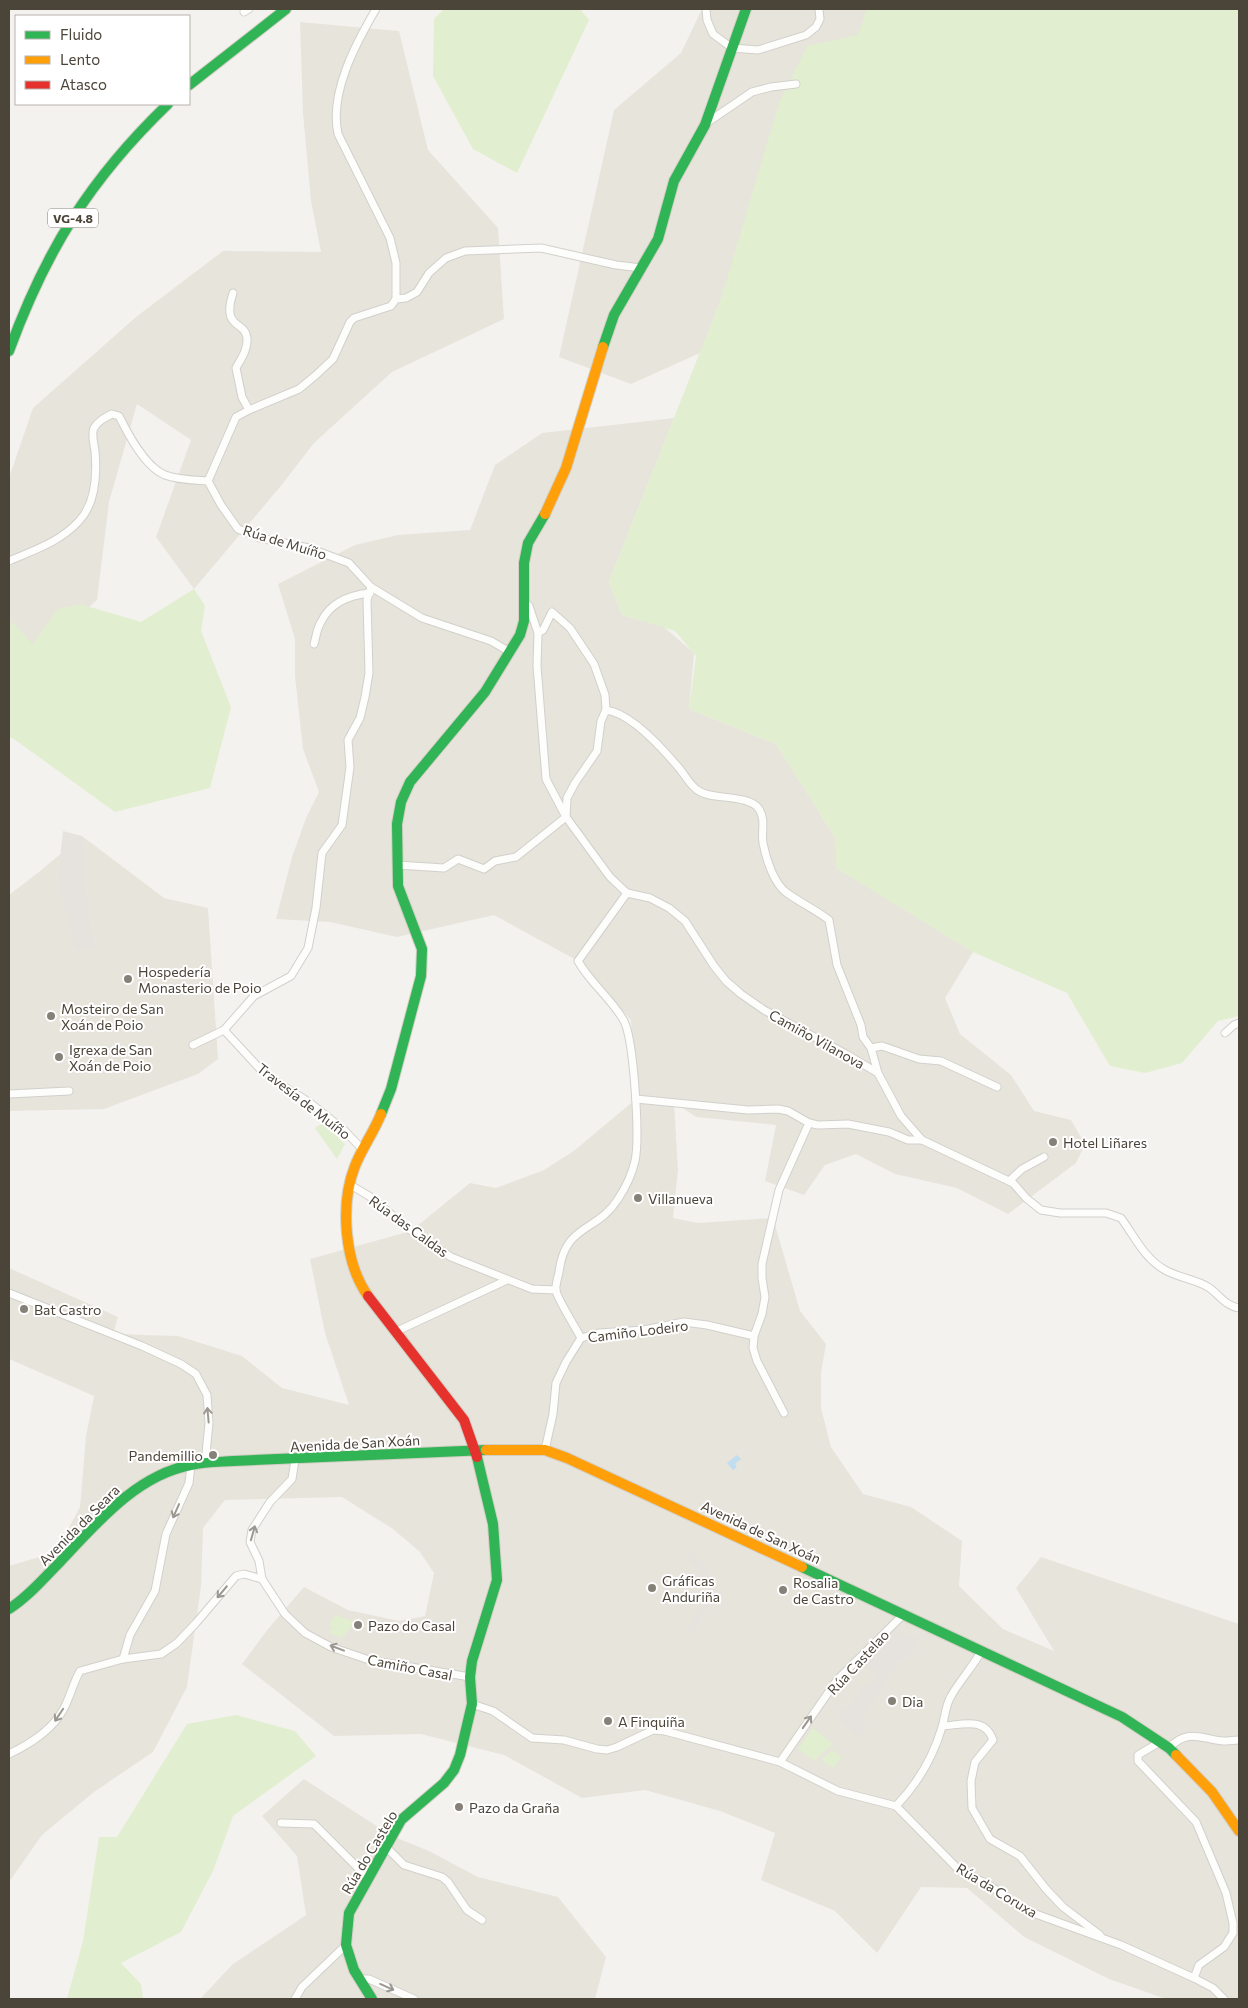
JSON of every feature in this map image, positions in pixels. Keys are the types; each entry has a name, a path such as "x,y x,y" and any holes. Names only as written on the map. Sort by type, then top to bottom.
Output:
{"main road":[{"path":"190,84 286,9"},
{"name":"Rúa do Castelo","path":"372,1999 360,1979 346,1945 346,1930 350,1913 401,1820 444,1783 454,1770 460,1755 472,1704 470,1678 474,1652 497,1580 493,1524 475,1451 464,1420 366,1294 355,1272 346,1226 349,1184 355,1165 380,1117 391,1089 421,976 422,949 398,886 398,824 401,802 410,782 485,692 520,635 524,621 524,563 528,543 548,508 566,468 586,399 614,315 658,238 674,181 705,124 746,9"},
{"name":"VG-4.8","path":"9,351 31,293 57,243 81,205 118,156 167,105"},
{"name":"Avenida de San Xoán","path":"205,1463 521,1449 545,1450 567,1458 982,1650 1122,1717 1164,1745 1212,1792 1239,1831"},
{"name":"Avenida da Seara","path":"9,1609 23,1600 89,1531 132,1491 171,1471 205,1463"}],"street":[{"path":"9,561 63,536 80,520 88,507 94,489 96,468 93,430 99,421 112,414 119,416 138,449 148,462 163,475 184,480 208,481 236,417 299,389 332,359 350,322 354,318 391,306 396,299 396,263 390,238 338,134 336,122 344,75 363,31 376,9"},
{"path":"706,9 707,20 713,34 732,48 758,50 806,34 816,27 820,19 819,9"},
{"path":"705,124 752,92 771,87 796,84"},
{"path":"396,299 406,298 417,292 429,274 446,258 465,251 541,248 616,266 641,268"},
{"path":"233,293 228,307 230,315 247,338 245,352 236,368 242,397 249,410"},
{"name":"Rúa de Muíño","path":"208,481 221,505 238,529 260,538 309,548 349,563 370,590 422,618 490,641 510,652"},
{"path":"314,644 321,622 328,611 341,601 370,590"},
{"path":"193,1044 224,1030 254,996 291,976 308,948 316,908 322,853 342,826 350,767 348,740 360,718 365,697 368,673 367,600 370,590"},
{"path":"524,602 529,606 538,633 537,666 546,779 566,817 610,877 627,893 578,961 585,973 624,1022 629,1040 636,1099 635,1159 629,1179 608,1213 570,1239 561,1258 556,1290 581,1338 556,1383 553,1414 545,1450"},
{"path":"397,865 444,868 458,859 484,869 495,861 516,856 566,817 567,798 596,751 598,736 606,710 605,695 594,664 570,628 552,612 543,630 538,633"},
{"path":"606,710 616,711 666,752 699,792 750,802 758,808 763,817 763,842 779,885 786,893 829,920 837,965 861,1025 863,1037 871,1048 878,1073"},
{"name":"Camiño Vilanova","path":"627,893 650,898 685,921 714,966 726,981 741,994 764,1010 878,1073 901,1116 922,1140 1013,1183 1026,1198 1041,1210 1060,1213 1106,1213 1121,1218 1132,1232 1138,1245 1165,1270 1201,1283 1213,1290 1225,1303 1239,1308"},
{"path":"1225,1033 1239,1023"},
{"name":"Travesía de Muíño","path":"224,1030 260,1068 283,1086 309,1102 344,1130 364,1150"},
{"path":"871,1048 882,1046 919,1059 941,1061 997,1087"},
{"path":"9,1094 69,1090"},
{"path":"636,1099 748,1110 778,1109 788,1111 809,1123 829,1126 848,1124 889,1132 908,1140 922,1140"},
{"path":"784,1413 757,1362 753,1348 754,1336 762,1314 765,1297 762,1264 780,1190 809,1123"},
{"path":"1009,1181 1022,1170 1044,1157"},
{"name":"Rúa das Caldas","path":"349,1184 369,1196 411,1231 451,1257 532,1289 556,1290"},
{"path":"396,1332 507,1280"},
{"path":"9,1293 142,1346 181,1364 196,1374 207,1395 209,1422 205,1463"},
{"name":"Camiño Lodeiro","path":"581,1338 599,1333 644,1330 684,1322 707,1325 754,1336"},
{"name":"Camiño Casal","path":"295,1460 292,1479 270,1502 252,1530 250,1542 259,1561 262,1579 285,1614 305,1633 331,1647 369,1660 470,1678"},
{"path":"123,1659 130,1635 155,1591 166,1534 189,1482 191,1465"},
{"path":"9,1754 54,1723 63,1711 80,1670 123,1659 161,1654 177,1643 236,1576 244,1574 262,1579"},
{"name":"Rúa Castelao","path":"780,1762 837,1680 904,1614"},
{"path":"472,1704 493,1711 532,1738 564,1740 607,1750 653,1730 707,1741 780,1762 838,1791 896,1806 914,1788 928,1765 943,1726 945,1711 950,1698 982,1650"},
{"path":"943,1726 968,1722 987,1729 991,1734 993,1740 975,1762 971,1781 972,1808 983,1828 990,1839 1020,1856 1063,1907 1109,1941"},
{"path":"1194,1978 1199,1965 1224,1947 1230,1940 1233,1932 1233,1923 1226,1893 1196,1822 1138,1761 1138,1755 1192,1735 1223,1741 1239,1740"},
{"name":"Rúa da Coruxa","path":"896,1806 957,1868 1033,1913 1109,1941 1194,1978 1213,1988 1224,1999"},
{"path":"280,1823 314,1824 368,1878"},
{"path":"386,1847 404,1865 442,1877 448,1882 467,1910 482,1920"},
{"path":"295,1999 302,1987 346,1945"},
{"path":"360,1979 369,1979 414,1999"}],"shaded area":[{"path":"702,9 876,9 721,299 700,353 631,384 559,357 614,110 681,53"},
{"path":"300,22 399,31 428,150 498,228 504,319 392,372 314,443 280,487 194,589 156,537 191,440 137,404 109,502 97,600 30,658 9,622 9,478 33,408 136,317 223,251 321,252 311,201 303,113"},
{"path":"674,418 609,582 622,615 664,627 694,653 689,709 776,744 835,837 837,868 973,952 945,998 960,1034 1011,1075 1034,1111 1071,1120 1085,1144 1076,1163 1008,1214 957,1188 895,1174 856,1154 825,1165 804,1195 765,1181 776,1125 696,1117 674,1102 678,1170 673,1218 698,1223 773,1218 800,1311 826,1344 821,1373 821,1408 831,1447 863,1494 911,1507 962,1541 959,1586 1003,1629 1054,1651 1016,1588 1041,1557 1239,1624 1239,1999 1166,1999 1109,1979 1024,1937 967,1888 921,1887 877,1953 835,1911 761,1880 775,1833 720,1811 645,1790 582,1798 504,1755 421,1734 334,1736 242,1664 268,1629 304,1587 348,1610 399,1621 425,1616 434,1573 420,1552 393,1529 342,1497 225,1500 203,1528 201,1586 187,1687 153,1752 94,1792 42,1835 9,1882 9,1566 56,1552 80,1507 86,1436 94,1396 9,1359 9,1268 118,1317 113,1334 178,1336 242,1356 282,1388 349,1405 325,1333 310,1259 411,1231 470,1183 496,1188 544,1170 575,1150 636,1099 631,1020 578,961 494,915 397,937 330,922 276,919 292,857 306,818 319,792 303,749 295,676 295,639 278,584 355,545 398,535 470,530 495,465 542,433"},
{"path":"63,831 82,836 84,878 90,925 96,949 83,951 75,948 58,879"},
{"path":"82,836 164,898 208,908 218,1059 198,1074 104,1109 9,1111 9,895"},
{"path":"692,1552 705,1567 712,1582 718,1587 694,1633 688,1630 711,1588 707,1585 701,1572 688,1557"},
{"path":"897,1631 919,1639 911,1656 899,1661 860,1721 867,1726 858,1737 838,1717 845,1709 847,1710 867,1685 876,1679 875,1671 863,1663 886,1637"},
{"path":"304,1779 392,1836 429,1851 478,1877 558,1897 606,1957 595,1999 200,1999 233,1964 306,1915 297,1856 262,1816"}],"green space":[{"path":"444,9 580,9 589,20 517,173 473,149 433,76 434,19"},
{"path":"867,9 1239,9 1239,1016 1218,1021 1182,1063 1145,1073 1110,1066 1067,993 973,952 836,868 835,837 776,744 689,709 696,656 675,631 622,615 609,582 721,299 779,103 807,46 858,35"},
{"path":"194,589 205,606 201,631 231,707 210,788 115,812 9,737 9,621 33,644 58,609 80,604 141,622"},
{"path":"323,1123 345,1144 337,1159 315,1128"},
{"path":"335,1615 355,1622 342,1638 329,1633 333,1626 329,1625"},
{"path":"236,1715 295,1731 316,1756 233,1816 213,1871 181,1932 121,1963 141,1984 143,1999 67,1999 83,1941 99,1837 117,1837 187,1724"},
{"path":"813,1728 833,1744 814,1761 798,1749"},
{"path":"833,1750 842,1757 833,1768 821,1760"}],"water":[{"path":"737,1455 741,1459 735,1464 737,1467 733,1470 727,1463"}],"traffic: fast":[{"path":"190,84 286,9"},
{"path":"603,347 614,315 658,239 674,181 705,125 746,9"},
{"path":"9,351 38,280 73,218 115,160 167,105"},
{"path":"381,1114 391,1089 421,976 422,949 398,886 397,824 401,802 410,782 485,692 520,635 524,621 524,563 528,543 545,514"},
{"path":"9,1609 35,1588 118,1503 152,1479 171,1470 212,1462 486,1450"},
{"path":"372,1999 354,1970 346,1945 349,1913 401,1820 444,1783 454,1770 460,1755 472,1704 470,1677 472,1661 497,1580 493,1524 477,1457"},
{"path":"802,1567 1122,1717 1169,1748 1176,1755"}],"traffic: slow":[{"path":"545,514 566,468 603,347"},
{"path":"368,1296 360,1282 349,1250 346,1215 347,1198 355,1166 381,1114"},
{"path":"486,1450 545,1450 567,1458 802,1567"},
{"path":"1176,1755 1212,1792 1239,1831"}],"traffic: jam":[{"path":"368,1296 464,1420 477,1457"}],"place":[{"name":"Hospedería Monasterio de Poio","path":"128,979"},
{"name":"Mosteiro de San Xoán de Poio","path":"51,1016"},
{"name":"Igrexa de San Xoán de Poio","path":"59,1057"},
{"name":"Hotel Liñares","path":"1053,1142"},
{"name":"Villanueva","path":"638,1198"},
{"name":"Bat Castro","path":"24,1309"},
{"name":"Pandemillio","path":"213,1455"},
{"name":"Gráficas Anduriña","path":"652,1588"},
{"name":"Rosalia de Castro","path":"783,1590"},
{"name":"Pazo do Casal","path":"358,1625"},
{"name":"Dia","path":"892,1701"},
{"name":"A Finquiña","path":"608,1721"},
{"name":"Pazo da Graña","path":"459,1807"}]}
